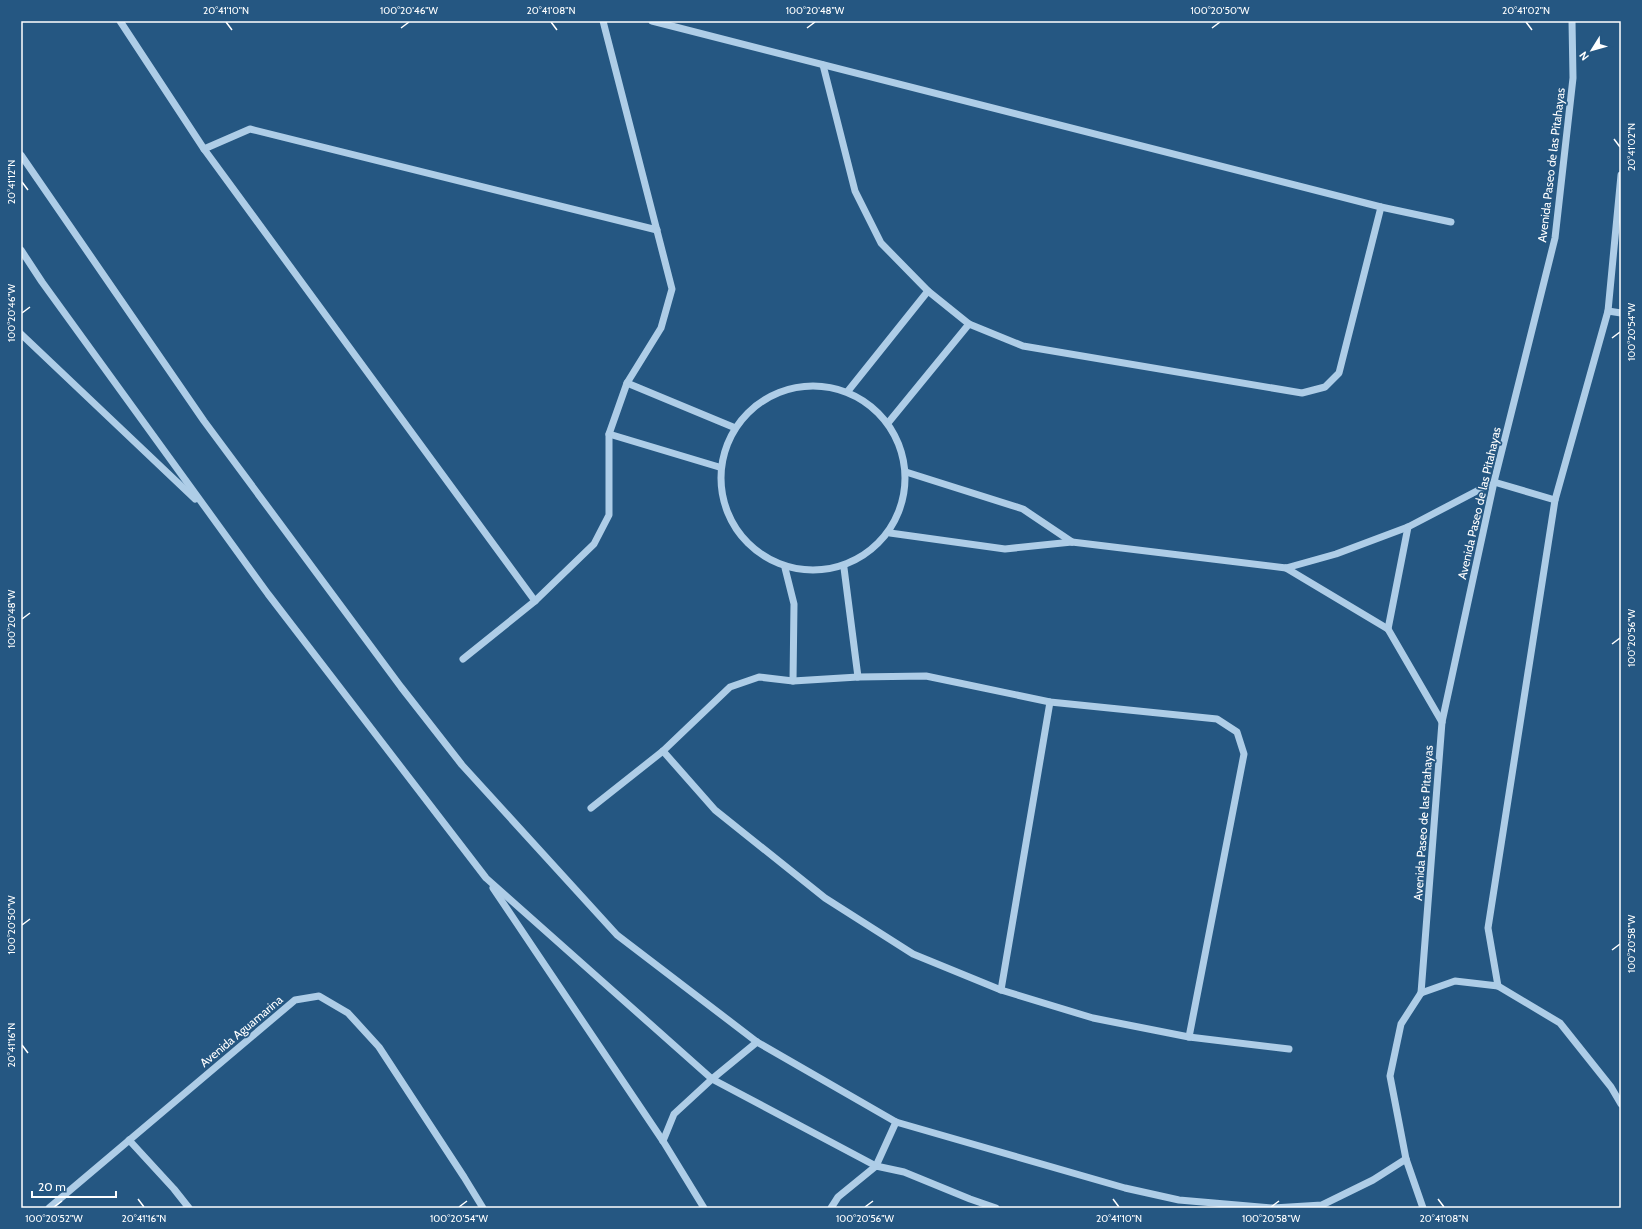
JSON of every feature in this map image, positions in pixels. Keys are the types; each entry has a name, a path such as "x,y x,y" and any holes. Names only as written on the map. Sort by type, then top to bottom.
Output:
{"street":[{"path":"120,21 204,149 535,601"},
{"path":"463,660 535,601 594,544 609,515 610,434 627,383 661,328 672,289 603,21"},
{"path":"652,21 1380,207 1451,222"},
{"name":"Avenida Paseo de las Pitahayas","path":"1421,993 1442,722 1494,482 1555,238 1573,78 1572,21"},
{"path":"823,65 855,191 881,243 928,291 969,324 1023,346 1302,393 1326,387 1339,373 1380,207"},
{"path":"204,149 250,129 657,230"},
{"path":"21,155 204,421 401,687 462,765 617,935 757,1042 896,1122 1125,1188 1179,1200 1273,1208 1322,1205 1373,1180 1406,1159"},
{"path":"1498,986 1488,928 1555,500 1608,311 1621,175"},
{"path":"21,250 42,282 268,594 486,878 663,1141 704,1208"},
{"path":"848,391 928,291"},
{"path":"1608,311 1621,313"},
{"path":"888,423 969,324"},
{"path":"21,334 208,510"},
{"path":"627,383 733,427"},
{"path":"805,384 848,391 870,404 888,423 901,446 906,472 902,505 890,533 844,568 785,568 748,546 724,510 719,467 733,427 764,397 805,384"},
{"path":"610,434 719,467"},
{"path":"906,472 1023,509 1072,542"},
{"path":"890,533 1005,549 1072,542 1286,568 1336,554 1408,526 1494,482 1555,500"},
{"path":"1388,629 1408,526"},
{"path":"785,568 794,604 793,681"},
{"path":"844,568 858,677"},
{"path":"1286,568 1388,629 1442,722"},
{"path":"591,808 662,751 730,687 759,677 793,681 858,677 926,676 1050,702 1216,719 1237,732 1244,754 1189,1037"},
{"path":"1001,990 1050,702"},
{"path":"662,751 716,810 825,898 912,954 1001,990 1093,1018 1189,1037 1289,1049"},
{"path":"486,878 712,1079 876,1166 904,1172 996,1208"},
{"path":"1423,1208 1406,1159 1390,1076 1401,1024 1421,993 1455,981 1498,986 1560,1023 1611,1087 1621,1104"},
{"name":"Avenida Aguamarina","path":"49,1208 295,1000 319,996 348,1013 379,1047 483,1208"},
{"path":"663,1141 674,1114 712,1079 757,1042"},
{"path":"831,1208 838,1197 876,1166 896,1122"},
{"path":"129,1140 174,1189 189,1208"}]}
